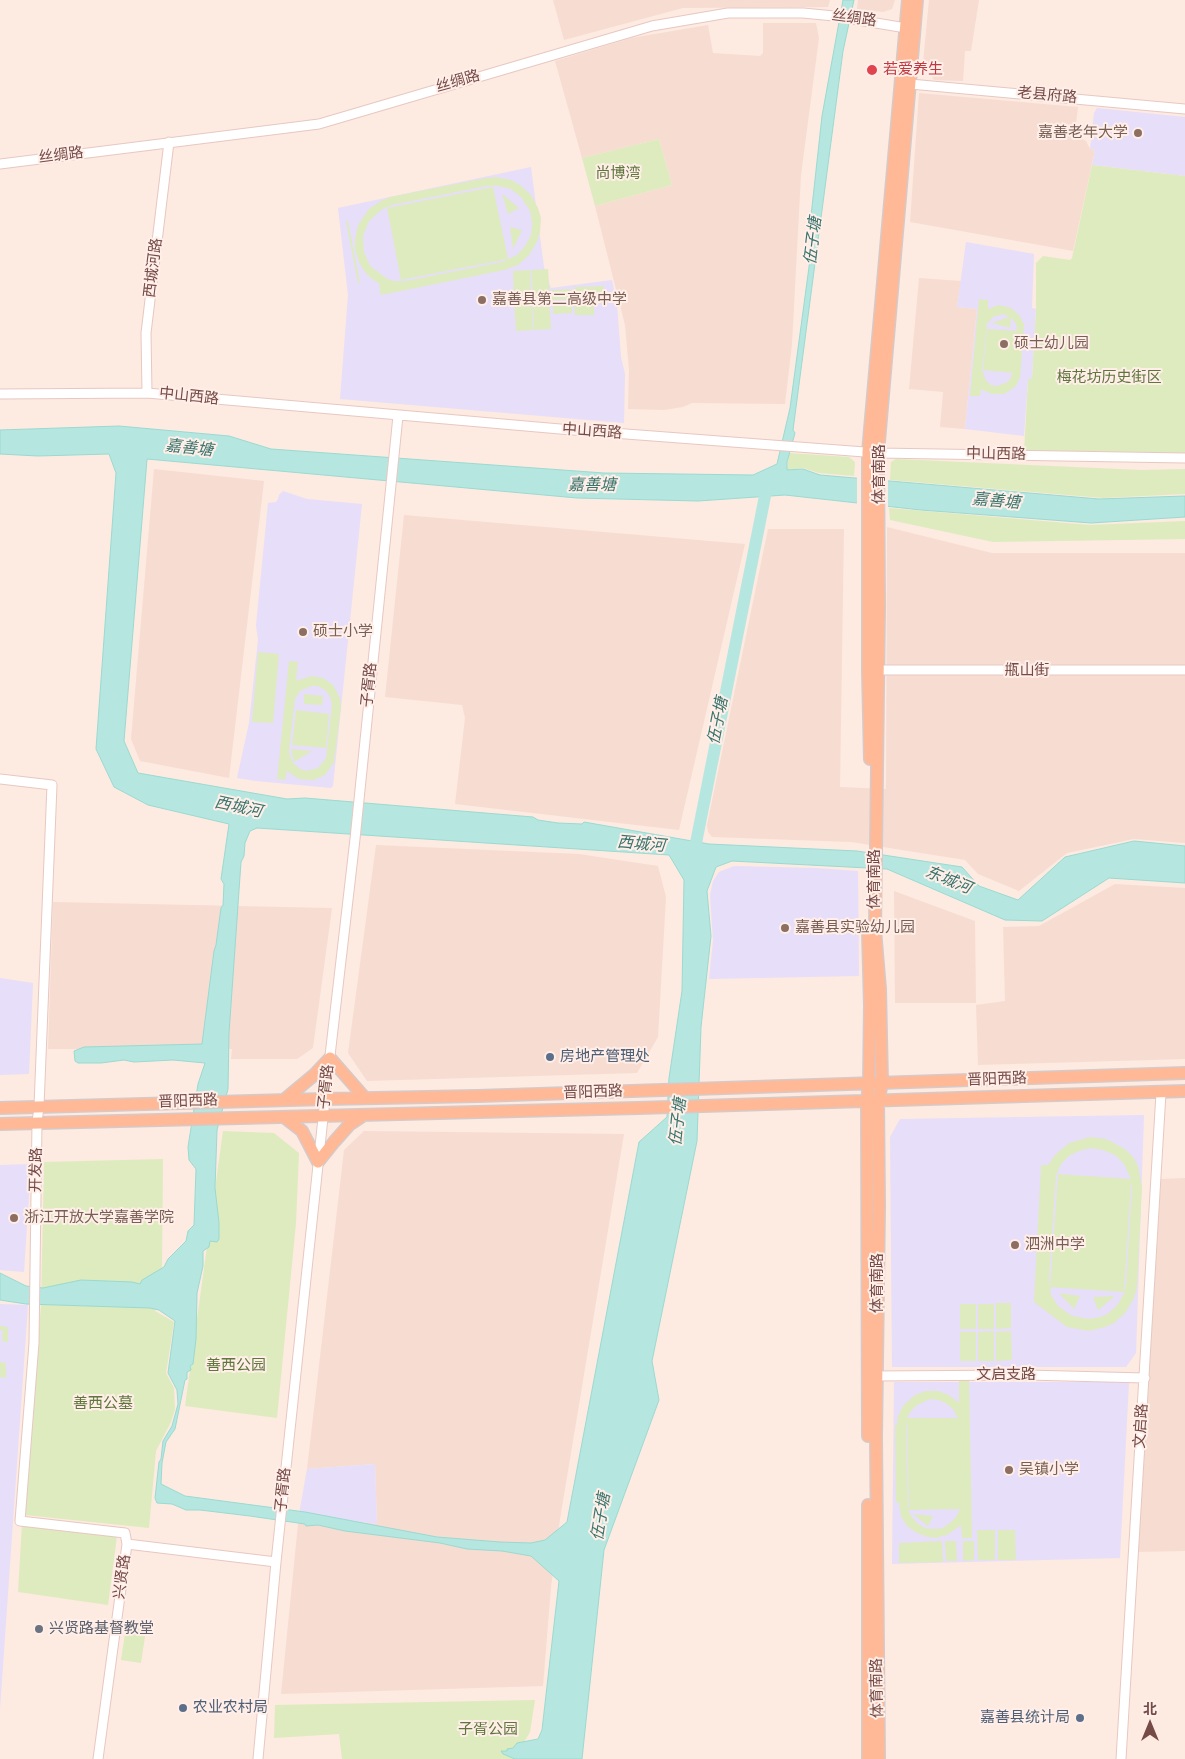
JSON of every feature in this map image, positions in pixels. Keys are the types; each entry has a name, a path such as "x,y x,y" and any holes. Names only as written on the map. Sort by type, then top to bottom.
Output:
{"main road":[{"name":"体育南路","path":"873,452 910,84 908,0"},
{"name":"体育南路","path":"868,1759 873,1376 873,1101 869,1084 872,893 873,452 910,29 917,0"},
{"name":"体育南路","path":"872,893 880,989 882,1084 873,1101"},
{"path":"284,1100 314,1075 330,1058 365,1098"},
{"name":"晋阳西路","path":"0,1108 478,1096 1185,1073"},
{"name":"晋阳西路","path":"0,1124 638,1108 1185,1091"},
{"path":"284,1117 302,1131 318,1162 349,1125 364,1115"},
{"name":"体育南路","path":"873,1376 876,1438 879,1759"}],"street":[{"name":"丝绸路","path":"0,164 319,124 652,26 728,13 834,16 910,29"},
{"name":"老县府路","path":"910,84 1185,109"},
{"name":"西城河路","path":"147,393 146,333 169,142"},
{"name":"中山西路","path":"0,394 147,393 398,416 797,448 873,452 1185,458"},
{"name":"子胥路","path":"258,1759 276,1562 323,1116 355,839 398,416"},
{"name":"甁山街","path":"873,670 1185,670"},
{"name":"开发路","path":"0,779 52,785 37,1123 34,1343 20,1521 125,1533 127,1544"},
{"name":"文启路","path":"1121,1759 1161,1093"},
{"name":"文启支路","path":"873,1376 1027,1375 1145,1378"},
{"name":"兴贤路","path":"98,1759 127,1544 276,1562"}],"shaded area":[{"path":"553,0 830,0 828,7 683,8 564,40"},
{"path":"858,0 895,0 892,9 883,12 857,9"},
{"path":"929,0 979,0 971,51 965,51 963,81 934,80 923,63"},
{"path":"763,23 816,23 819,38 801,175 792,344 785,404 692,403 683,407 664,410 628,409 629,370 625,325 595,206 672,185 659,139 582,158 555,61 631,38 708,25 713,53 760,56 763,53"},
{"path":"919,93 1078,107 1076,124 1080,138 1086,141 1090,149 1095,150 1073,251 910,222"},
{"name":"嘉善老年大学","path":"1097,108 1185,117 1185,176 1092,165 1095,150 1090,149 1094,113"},
{"name":"嘉善县第二高级中学","path":"531,167 544,267 551,288 612,280 617,304 621,357 625,374 624,423 340,399 348,295 338,208"},
{"name":"硕士幼儿园","path":"966,242 1034,254 1032,308 1036,309 1032,379 1028,380 1024,436 965,429 977,309 957,307"},
{"path":"919,278 961,281 957,307 977,309 965,429 940,427 943,392 909,389"},
{"path":"154,469 264,481 229,778 140,761 131,739"},
{"name":"硕士小学","path":"283,491 307,499 362,504 333,786 331,788 237,778 249,723 258,640 256,625 268,503 276,502"},
{"path":"404,515 745,544 679,830 455,804 465,718 462,705 385,697"},
{"path":"887,527 992,553 1185,553 1185,843 1134,839 1067,853 1019,891 978,874 965,860 851,842 712,837 708,832 707,825 768,529 844,529 840,787 886,789"},
{"path":"376,845 579,854 658,866 666,897 658,1037 637,1073 367,1081 348,1053"},
{"name":"嘉善县实验幼儿园","path":"734,866 858,871 859,976 709,979 713,941 710,895 713,881 719,872"},
{"path":"1115,884 1185,888 1185,1059 978,1065 976,1005 1005,1001 1003,927 1039,926"},
{"path":"894,891 975,921 976,1003 895,1003"},
{"path":"53,902 332,908 313,1048 297,1059 231,1059 232,1049 48,1049"},
{"path":"0,978 33,983 29,1074 0,1075"},
{"name":"泗洲中学","path":"1144,1115 1136,1353 1126,1367 892,1367 890,1137 900,1119"},
{"path":"364,1131 624,1134 560,1519 551,1587 543,1686 281,1694 299,1514 377,1524 375,1464 307,1469 344,1150"},
{"name":"浙江开放大学嘉善学院","path":"31,1164 24,1272 0,1270 0,1165"},
{"path":"1185,1178 1185,1551 1137,1552 1161,1179"},
{"path":"0,1304 28,1305 0,1709"},
{"name":"吴镇小学","path":"894,1382 1129,1382 1120,1558 892,1564"},
{"path":"375,1464 377,1524 299,1514 307,1469"}],"green space":[{"name":"尚博湾","path":"659,139 672,185 595,206 582,158"},
{"name":"梅花坊历史街区","path":"1092,165 1185,176 1185,455 1024,453 1028,379 1032,379 1036,309 1036,263 1043,256 1070,260 1072,258"},
{"path":"496,177 511,180 531,195 541,218 540,233 529,255 518,265 504,270 381,295 379,286 381,285 364,271 355,249 358,225 369,209 390,197","holes":["487,186 511,189 521,197 530,211 531,235 517,255 502,262 406,281 393,281 370,266 364,252 363,236 369,221 381,210 392,205"]},
{"path":"493,187 508,259 401,280 387,208"},
{"path":"502,194 519,208 508,214"},
{"path":"348,221 360,283 358,283 346,222"},
{"path":"510,227 522,230 513,249"},
{"path":"548,269 550,298 533,299 531,270"},
{"path":"530,270 531,299 514,300 513,271"},
{"path":"604,286 604,303 575,304 574,287"},
{"path":"571,289 572,299 552,300 552,290"},
{"path":"549,299 551,329 534,330 532,300"},
{"path":"979,299 988,300 988,309 999,305 1011,308 1019,315 1024,324 1020,378 1015,387 1004,394 992,394 981,389 980,396 970,396","holes":["1003,314 1009,317 992,323 1010,328 1011,317 1016,324 1017,331 987,329 983,370 1013,373 1008,382 997,386 991,385 986,381 982,370 987,324 993,317"]},
{"path":"531,300 533,330 516,331 514,301"},
{"path":"572,303 572,313 553,314 553,304"},
{"path":"574,305 594,305 594,315 575,315"},
{"path":"789,453 849,457 855,462 854,476 819,473 803,468 787,470"},
{"path":"896,459 1141,470 1185,469 1185,494 1103,498 890,480 891,462"},
{"path":"889,508 1090,525 1185,521 1185,539 993,542 890,520"},
{"path":"258,652 279,654 273,723 252,722"},
{"path":"289,661 298,662 296,681 311,676 323,678 333,685 340,698 341,707 334,762 325,775 314,780 299,779 287,771 285,780 277,779","holes":["311,686 318,686 330,696 332,705 326,758 318,768 306,771 294,764 289,751 295,699 300,691"]},
{"path":"304,694 323,696 322,705 304,704"},
{"path":"296,710 329,714 326,748 292,745"},
{"path":"291,749 312,751 294,762"},
{"name":"善西公园","path":"223,1131 274,1133 299,1153 296,1223 277,1418 185,1406"},
{"path":"1090,1137 1106,1139 1125,1149 1138,1166 1142,1187 1137,1287 1134,1298 1126,1312 1114,1323 1089,1331 1067,1327 1034,1302 1041,1165 1048,1165 1056,1154 1069,1143","holes":["1091,1148 1115,1155 1124,1164 1131,1179 1058,1174 1050,1287 1056,1176 1061,1164 1070,1155","1131,1183 1126,1285 1124,1293 1118,1304 1109,1313 1101,1317 1089,1319 1072,1316 1058,1306 1051,1295 1050,1287 1124,1292"]},
{"name":"善西公墓","path":"163,1159 162,1266 155,1311 174,1322 166,1373 174,1388 175,1409 171,1422 156,1451 149,1528 25,1515 41,1305 44,1162"},
{"path":"1059,1293 1080,1296 1074,1309"},
{"path":"1115,1296 1098,1310 1093,1297"},
{"path":"996,1303 1011,1303 1011,1328 996,1329"},
{"path":"960,1304 976,1304 976,1329 960,1329"},
{"path":"978,1304 994,1304 994,1329 978,1329"},
{"path":"0,1326 5,1326 8,1329 8,1342 2,1341 3,1331 0,1330"},
{"path":"994,1331 994,1361 978,1361 978,1332"},
{"path":"1011,1331 1012,1360 996,1361 996,1332"},
{"path":"960,1332 976,1332 976,1361 960,1361"},
{"path":"0,1362 6,1363 6,1378 0,1377"},
{"path":"969,1380 972,1538 962,1538 961,1525 947,1535 935,1538 928,1537 917,1533 907,1526 901,1516 899,1503 896,1502 895,1425 897,1425 898,1416 903,1406 915,1395 926,1391 938,1391 949,1395 959,1403 959,1381","holes":["930,1399 939,1400 947,1404 953,1409 958,1418 907,1418 917,1405","907,1422 909,1508 908,1508","960,1509 950,1523 943,1528 934,1529 925,1528 918,1524 908,1510"]},
{"path":"913,1514 933,1516 928,1526"},
{"path":"22,1524 117,1536 108,1605 18,1592"},
{"path":"977,1530 995,1530 995,1560 978,1560"},
{"path":"998,1530 1015,1530 1016,1560 998,1560"},
{"path":"942,1541 943,1562 899,1563 899,1543"},
{"path":"945,1541 956,1541 957,1561 946,1561"},
{"path":"963,1541 974,1541 974,1560 963,1561"},
{"path":"126,1627 146,1630 141,1663 121,1660"},
{"name":"子胥公园","path":"535,1700 530,1732 514,1759 342,1759 339,1734 274,1738 275,1705"}],"water":[{"path":"843,0 854,0 843,51 793,430 795,433 787,462 787,470 803,469 820,475 1099,499 1185,496 1185,517 1091,523 921,510 785,495 698,501 577,498 147,459 124,741 138,773 287,799 305,798 533,817 538,820 558,823 582,824 584,822 709,844 857,851 962,867 979,886 1018,900 1065,857 1134,841 1185,846 1185,883 1109,878 1042,921 1005,920 887,869 732,861 716,867 707,891 711,936 701,1027 697,1141 652,1361 659,1400 604,1550 582,1759 515,1759 503,1754 501,1751 513,1748 517,1743 538,1739 542,1730 559,1581 531,1556 502,1551 467,1549 440,1543 345,1531 318,1525 306,1526 305,1524 250,1516 186,1510 172,1504 157,1503 155,1498 163,1441 172,1426 178,1404 177,1390 168,1373 175,1321 159,1310 150,1308 26,1304 0,1300 0,1273 26,1286 43,1288 81,1280 140,1284 142,1280 164,1267 168,1259 186,1241 188,1231 194,1225 196,1169 189,1160 188,1147 198,1084 205,1063 173,1060 134,1062 124,1060 78,1063 75,1061 74,1051 84,1047 202,1044 214,951 223,905 224,884 221,879 229,824 148,805 114,787 96,749 116,473 109,454 38,456 0,454 0,430 119,426 229,436 271,449 604,473 753,475 777,464 790,408 809,267 812,238 810,225 822,116","holes":["257,828 669,855 684,880 682,991 669,1078 667,1117 639,1142 567,1522 545,1540 531,1543 437,1537 305,1512 185,1496 161,1484 166,1442 175,1429 187,1372 191,1370 190,1366 193,1364 196,1339 197,1293 203,1266 203,1251 209,1247 210,1241 217,1242 219,1239 215,1188 217,1130 228,1089 229,1033 241,862 250,831"]}],"pier":[{"path":"857,476 888,479 888,509 857,506"}],"waterway":[{"name":"伍子塘","path":"693,858 768,481"}],"place":[{"name":"若爱养生","path":"872,70"},
{"name":"嘉善老年大学","path":"1138,133"},
{"name":"嘉善县第二高级中学","path":"482,300"},
{"name":"硕士幼儿园","path":"1004,344"},
{"name":"硕士小学","path":"303,632"},
{"name":"嘉善县实验幼儿园","path":"785,928"},
{"name":"房地产管理处","path":"550,1057"},
{"name":"浙江开放大学嘉善学院","path":"14,1218"},
{"name":"泗洲中学","path":"1015,1245"},
{"name":"吴镇小学","path":"1009,1470"},
{"name":"兴贤路基督教堂","path":"39,1629"},
{"name":"农业农村局","path":"183,1708"},
{"name":"嘉善县统计局","path":"1080,1718"}],"water label":[{"name":"嘉善塘","path":"189,449"},
{"name":"嘉善塘","path":"592,486"},
{"name":"嘉善塘","path":"996,502"},
{"name":"西城河","path":"238,808"},
{"name":"西城河","path":"641,845"},
{"name":"东城河","path":"948,881"}]}
